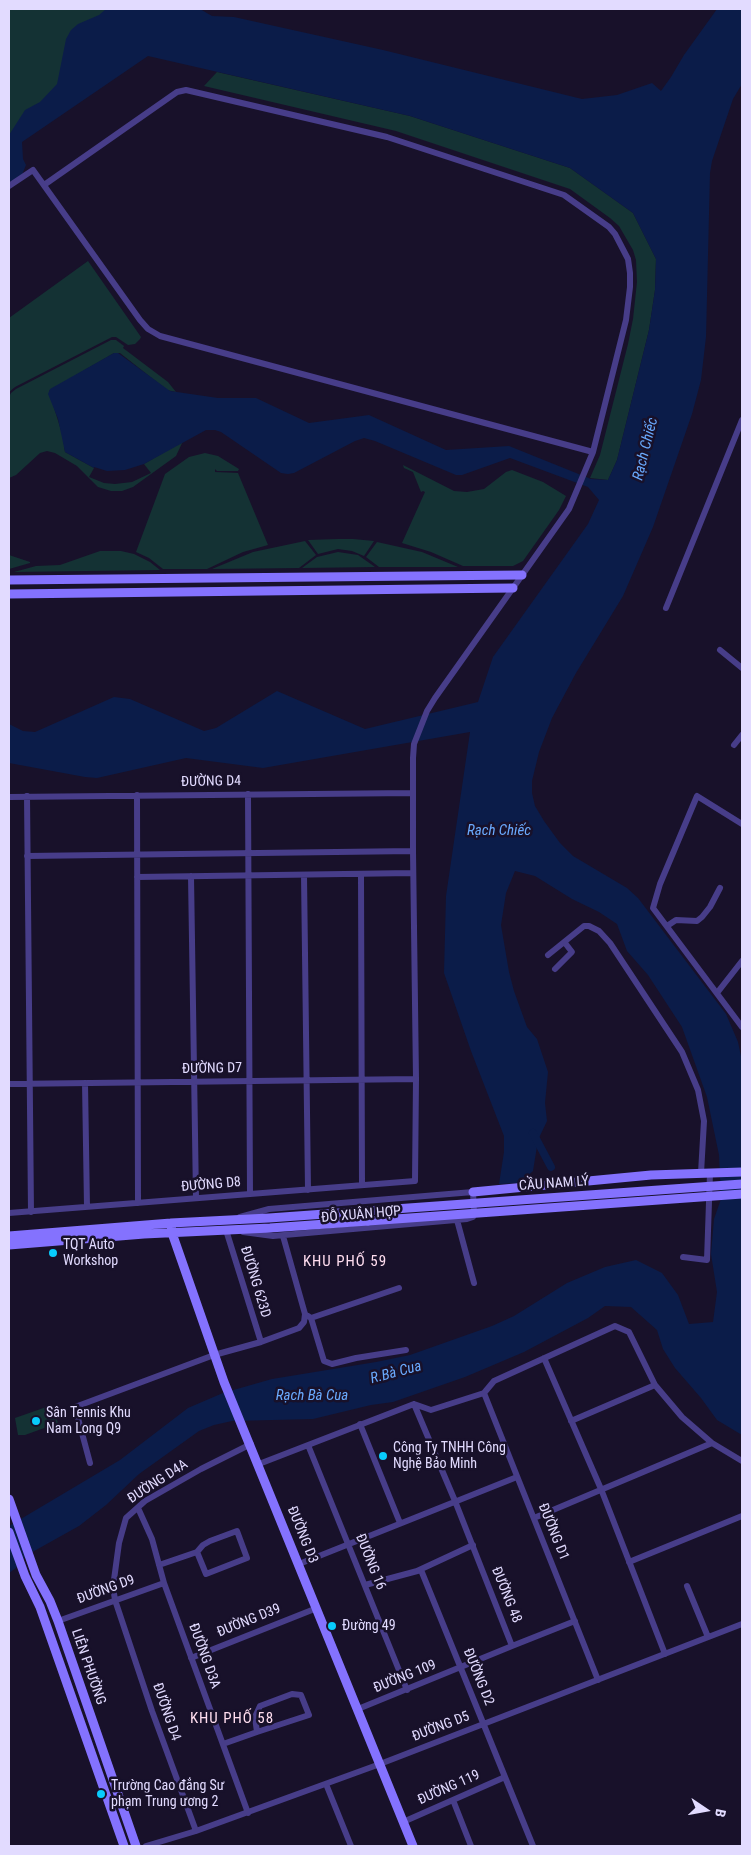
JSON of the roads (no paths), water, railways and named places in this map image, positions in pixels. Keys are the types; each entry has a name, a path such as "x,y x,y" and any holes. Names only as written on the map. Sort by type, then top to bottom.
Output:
{"street":[{"path":"44,185 183,90 387,137 569,198 609,227 624,250 630,273 626,320 593,452 585,472 565,516 427,711 414,744 412,851 416,1079"},
{"path":"9,186 33,170 140,320 154,333 593,452"},
{"path":"666,608 742,420"},
{"path":"9,580 522,575"},
{"path":"375,590 376,577"},
{"path":"203,578 203,592"},
{"path":"34,580 34,594"},
{"path":"9,594 513,588"},
{"path":"720,650 742,668"},
{"path":"734,744 742,735"},
{"name":"ĐƯỜNG D4","path":"9,797 413,793"},
{"path":"248,794 250,1194"},
{"path":"137,795 138,1203"},
{"path":"27,796 31,1212"},
{"path":"742,824 698,796 660,884 653,908 742,1027"},
{"path":"27,856 412,851"},
{"path":"137,877 413,873"},
{"path":"361,874 362,1185"},
{"path":"304,875 308,1190"},
{"path":"191,876 196,1198"},
{"path":"666,926 676,920 697,921 710,907 720,888"},
{"path":"548,955 584,926 595,928 604,935 682,1052 698,1090 704,1121 707,1260 684,1257"},
{"path":"555,970 572,952 565,943"},
{"path":"718,993 742,961"},
{"name":"ĐƯỜNG D7","path":"9,1084 416,1079"},
{"name":"ĐƯỜNG D8","path":"9,1213 415,1181 416,1079"},
{"path":"85,1083 87,1207"},
{"name":"ĐỖ XUÂN HỢP","path":"226,1220 269,1209 651,1175 742,1172"},
{"name":"CẦU NAM LÝ","path":"368,1216 742,1184"},
{"path":"473,1192 474,1213 472,1217 457,1220 474,1283"},
{"name":"CẦU NAM LÝ","path":"368,1216 742,1194"},
{"name":"ĐỖ XUÂN HỢP","path":"9,1236 171,1222 368,1216"},
{"name":"ĐỖ XUÂN HỢP","path":"9,1245 226,1230 368,1216"},
{"name":"ĐỖ XUÂN HỢP","path":"226,1230 283,1236 457,1220"},
{"name":"ĐƯỜNG D3","path":"171,1222 172,1233 224,1382 412,1846"},
{"name":"ĐƯỜNG 623D","path":"226,1230 261,1342"},
{"path":"283,1236 324,1361 332,1364 406,1350"},
{"path":"90,1462 75,1408 214,1355 261,1342 300,1328 308,1316 399,1288"},
{"path":"258,1464 414,1404 431,1410 484,1393 494,1381 615,1326 629,1332 655,1385 682,1417 712,1443 742,1461"},
{"path":"544,1358 601,1489 665,1654"},
{"path":"571,1421 655,1385"},
{"name":"ĐƯỜNG D1","path":"484,1393 598,1680"},
{"name":"ĐƯỜNG 48","path":"414,1404 473,1545 512,1646 461,1668"},
{"path":"360,1424 400,1523"},
{"name":"ĐƯỜNG D4A","path":"115,1600 114,1587 119,1543 126,1518 145,1502 249,1441"},
{"path":"534,1518 712,1443"},
{"name":"ĐƯỜNG 16","path":"308,1445 406,1690"},
{"path":"299,1564 517,1477"},
{"name":"LIÊN PHƯỜNG","path":"9,1500 36,1575 50,1600 58,1621 136,1846"},
{"name":"ĐƯỜNG D3A","path":"138,1508 152,1539 164,1583 248,1813"},
{"path":"629,1562 742,1516"},
{"path":"159,1565 197,1552 210,1540 236,1531 247,1558 206,1574 197,1552"},
{"name":"LIÊN PHƯỜNG","path":"9,1532 25,1576 40,1608 124,1846"},
{"path":"366,1586 421,1570 473,1545"},
{"name":"ĐƯỜNG D2","path":"421,1570 533,1846"},
{"name":"ĐƯỜNG D9","path":"58,1621 164,1583"},
{"path":"687,1586 708,1637"},
{"name":"ĐƯỜNG D4","path":"115,1600 152,1711 196,1832"},
{"name":"ĐƯỜNG D39","path":"191,1658 317,1608"},
{"path":"512,1646 575,1621"},
{"name":"ĐƯỜNG D5","path":"146,1846 196,1832 380,1764 742,1624"},
{"name":"ĐƯỜNG 109","path":"358,1709 461,1668"},
{"path":"223,1744 309,1715 304,1700 301,1696 292,1694 260,1706 255,1717 257,1732"},
{"name":"ĐƯỜNG 119","path":"403,1822 505,1777"},
{"path":"326,1784 351,1846"},
{"path":"453,1800 471,1846"}],"water":[{"path":"106,9 200,9 212,16 234,17 383,50 582,99 617,95 652,83 661,91 717,9 742,9 742,84 733,99 712,161 710,173 706,337 701,380 692,414 653,527 623,596 576,673 552,718 539,752 532,781 532,793 535,806 544,821 560,843 573,856 627,888 638,898 726,1014 738,1042 742,1061 742,1435 717,1420 675,1368 663,1349 657,1330 631,1307 605,1306 588,1318 524,1352 465,1377 393,1402 371,1405 313,1419 232,1421 199,1431 139,1474 106,1505 79,1526 27,1555 9,1573 9,1526 120,1460 188,1408 223,1393 272,1379 410,1355 492,1326 514,1316 567,1283 605,1267 636,1260 662,1273 678,1295 689,1324 713,1322 717,1292 711,1254 714,1219 721,1199 719,1155 707,1097 682,1027 648,975 627,951 617,924 535,876 515,871 506,893 501,925 514,991 527,1027 537,1039 548,1072 545,1103 547,1121 538,1140 533,1171 520,1183 499,1184 504,1152 504,1136 471,1051 444,973 446,896 470,732 263,768 186,758 97,778 9,763 9,724 23,731 35,732 114,697 130,699 204,731 216,728 277,691 365,729 478,702 493,657 588,524 599,500 588,487 510,458 462,475 456,475 364,438 294,473 288,474 281,473 221,432 206,430 144,464 125,470 107,471 94,468 65,452 58,419 48,394 50,389 114,353 118,353 170,391 218,398 256,398 309,423 369,415 446,450 509,446 591,479 608,480 617,460 649,330 655,290 656,259 633,213 570,168 410,116 148,56 22,142 23,159 26,165 19,182 9,181 9,135 25,110 40,102 57,84 66,39 71,30 78,24 99,15"}],"waterway":[{"path":"533,1133 551,1167"}],"place":[{"name":"TQT Auto Workshop","path":"53,1253"},
{"name":"Sân Tennis Khu Nam Long Q9","path":"36,1421"},
{"name":"Công Ty TNHH Công Nghệ Bảo Minh","path":"383,1456"},
{"name":"Đường 49","path":"332,1626"},
{"name":"Trường Cao đẳng Sư phạm Trung ương 2","path":"101,1794"}],"district":[{"name":"KHU PHỐ 59","path":"345,1262"},
{"name":"KHU PHỐ 58","path":"232,1719"}],"water label":[{"name":"Rạch Chiếc","path":"646,449"},
{"name":"Rạch Chiếc","path":"499,831"},
{"name":"R.Bà Cua","path":"396,1373"},
{"name":"Rạch Bà Cua","path":"312,1396"}]}
